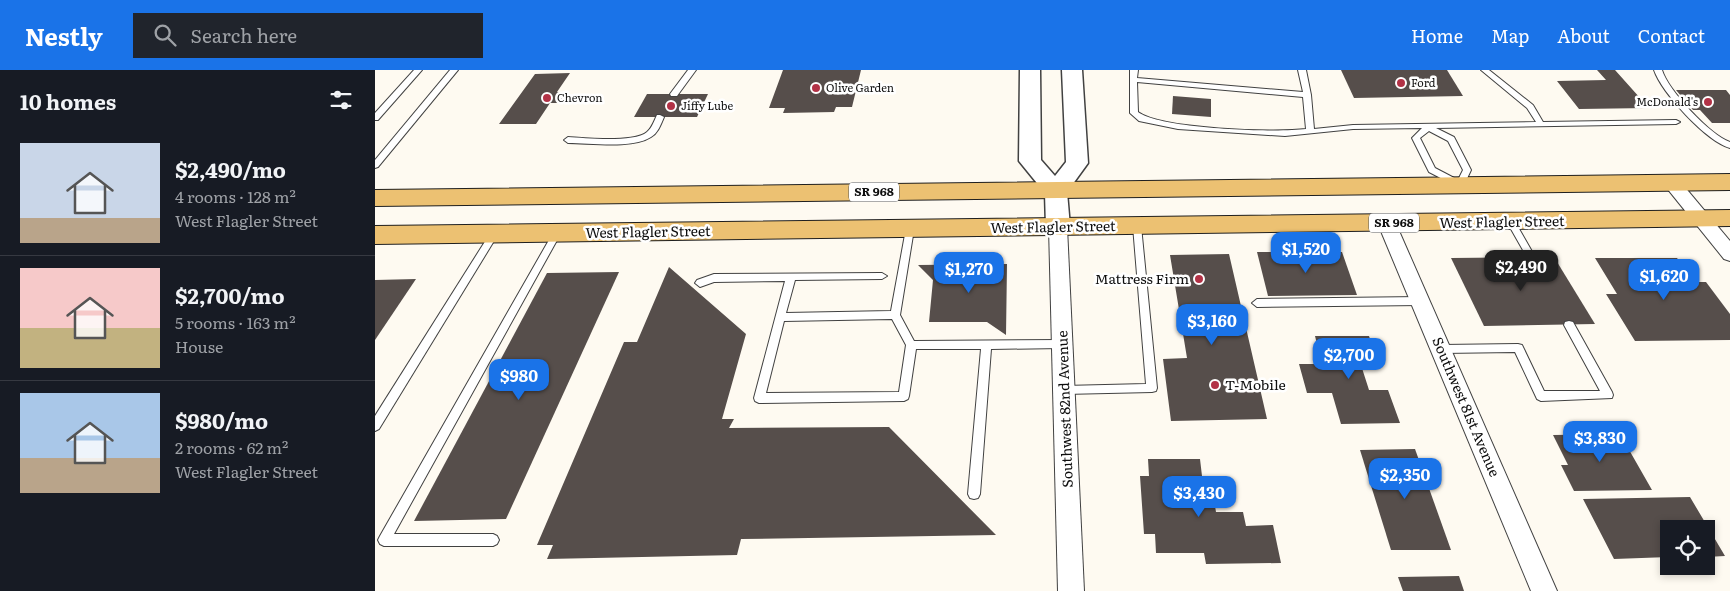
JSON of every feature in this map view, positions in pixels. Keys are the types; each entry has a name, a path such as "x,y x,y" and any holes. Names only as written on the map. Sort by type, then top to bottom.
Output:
{"main road":[{"name":"SR 968","path":"375,198 1730,182"},
{"path":"375,216 394,213 426,198"},
{"name":"West Flagler Street","path":"375,235 1387,224 1730,218"}],"street":[{"path":"1030,70 1030,161 1056,191 1058,227"},
{"path":"1056,191 1077,163 1071,70"},
{"path":"1672,183 1730,254"},
{"name":"Southwest 81st Avenue","path":"1387,224 1544,591"},
{"name":"Southwest 82nd Avenue","path":"1058,227 1071,591"}],"lane":[{"path":"375,118 418,70"},
{"path":"375,165 454,70"},
{"path":"674,94 692,70"},
{"path":"1135,70 1134,113 1142,119 1158,124 1285,134 1353,127 1676,122"},
{"path":"1302,70 1307,95 1310,131"},
{"path":"1485,70 1530,107 1541,124"},
{"path":"1666,70 1657,71 1661,79 1710,135 1721,143 1730,145"},
{"path":"1134,80 1307,95"},
{"path":"568,140 633,140 647,137 655,129 661,117"},
{"path":"1428,127 1451,139 1467,170 1460,185 1432,170 1416,138 1428,127"},
{"path":"1511,222 1531,257"},
{"path":"1064,390 1152,388 1137,226"},
{"path":"791,277 759,398 905,396 911,345 895,315 910,228"},
{"path":"493,540 384,540 557,233"},
{"path":"375,426 494,234"},
{"path":"700,283 715,278 883,276"},
{"path":"1257,303 1421,301"},
{"path":"779,317 895,315"},
{"path":"1441,349 1517,348 1541,396 1608,395 1569,325"},
{"path":"974,494 986,344"},
{"path":"911,345 1062,344"}],"building":[{"name":"Olive Garden","path":"783,70 861,70 852,107 836,107 834,112 783,113 785,108 769,108"},
{"name":"Ford","path":"1341,70 1447,70 1463,96 1354,98"},
{"path":"1597,70 1615,70 1649,108 1579,109 1557,81 1606,80"},
{"name":"Chevron","path":"570,73 557,92 568,92 561,103 550,103 536,124 499,124 535,74"},
{"name":"McDonald's","path":"1676,90 1726,90 1730,95 1730,123 1712,123 1700,110 1693,110"},
{"name":"Jiffy Lube","path":"647,94 708,94 697,117 634,117"},
{"path":"1173,96 1211,99 1211,117 1172,114"},
{"path":"1257,252 1342,252 1357,295 1268,296"},
{"path":"1229,254 1267,419 1171,421 1163,359 1187,358 1170,255"},
{"path":"1554,257 1595,324 1484,326 1451,258"},
{"path":"1595,258 1677,258 1695,282 1706,282 1730,314 1730,340 1635,341 1606,294 1617,294"},
{"path":"1007,264 1006,335 987,322 929,322 933,280 918,265"},
{"path":"669,267 746,334 722,419 734,419 729,428 889,427 996,535 741,539 737,555 547,559 553,545 537,545 624,342 637,342"},
{"path":"619,272 506,519 414,521 547,273"},
{"path":"416,279 375,340 375,280"},
{"path":"1315,336 1369,336 1379,365 1361,365 1369,390 1388,390 1400,423 1341,424 1332,393 1307,393 1299,364 1322,364"},
{"path":"1620,434 1652,490 1574,491 1561,465 1568,465 1553,435"},
{"path":"1415,449 1451,550 1391,550 1360,450"},
{"path":"1148,459 1200,459 1202,476 1210,476 1216,512 1243,512 1246,526 1273,525 1281,563 1206,564 1204,553 1156,553 1155,534 1144,534 1140,476 1149,476"},
{"path":"1690,497 1704,520 1660,520 1660,557 1614,559 1583,499"},
{"path":"1715,539 1725,556 1715,557"},
{"path":"1459,576 1464,591 1403,591 1398,577"}],"place":[{"name":"Ford","path":"1401,83"},
{"name":"Olive Garden","path":"816,88"},
{"name":"Chevron","path":"547,98"},
{"name":"McDonald's","path":"1708,102"},
{"name":"Jiffy Lube","path":"671,106"},
{"name":"Mattress Firm","path":"1199,279"},
{"name":"T-Mobile","path":"1215,385"}]}
